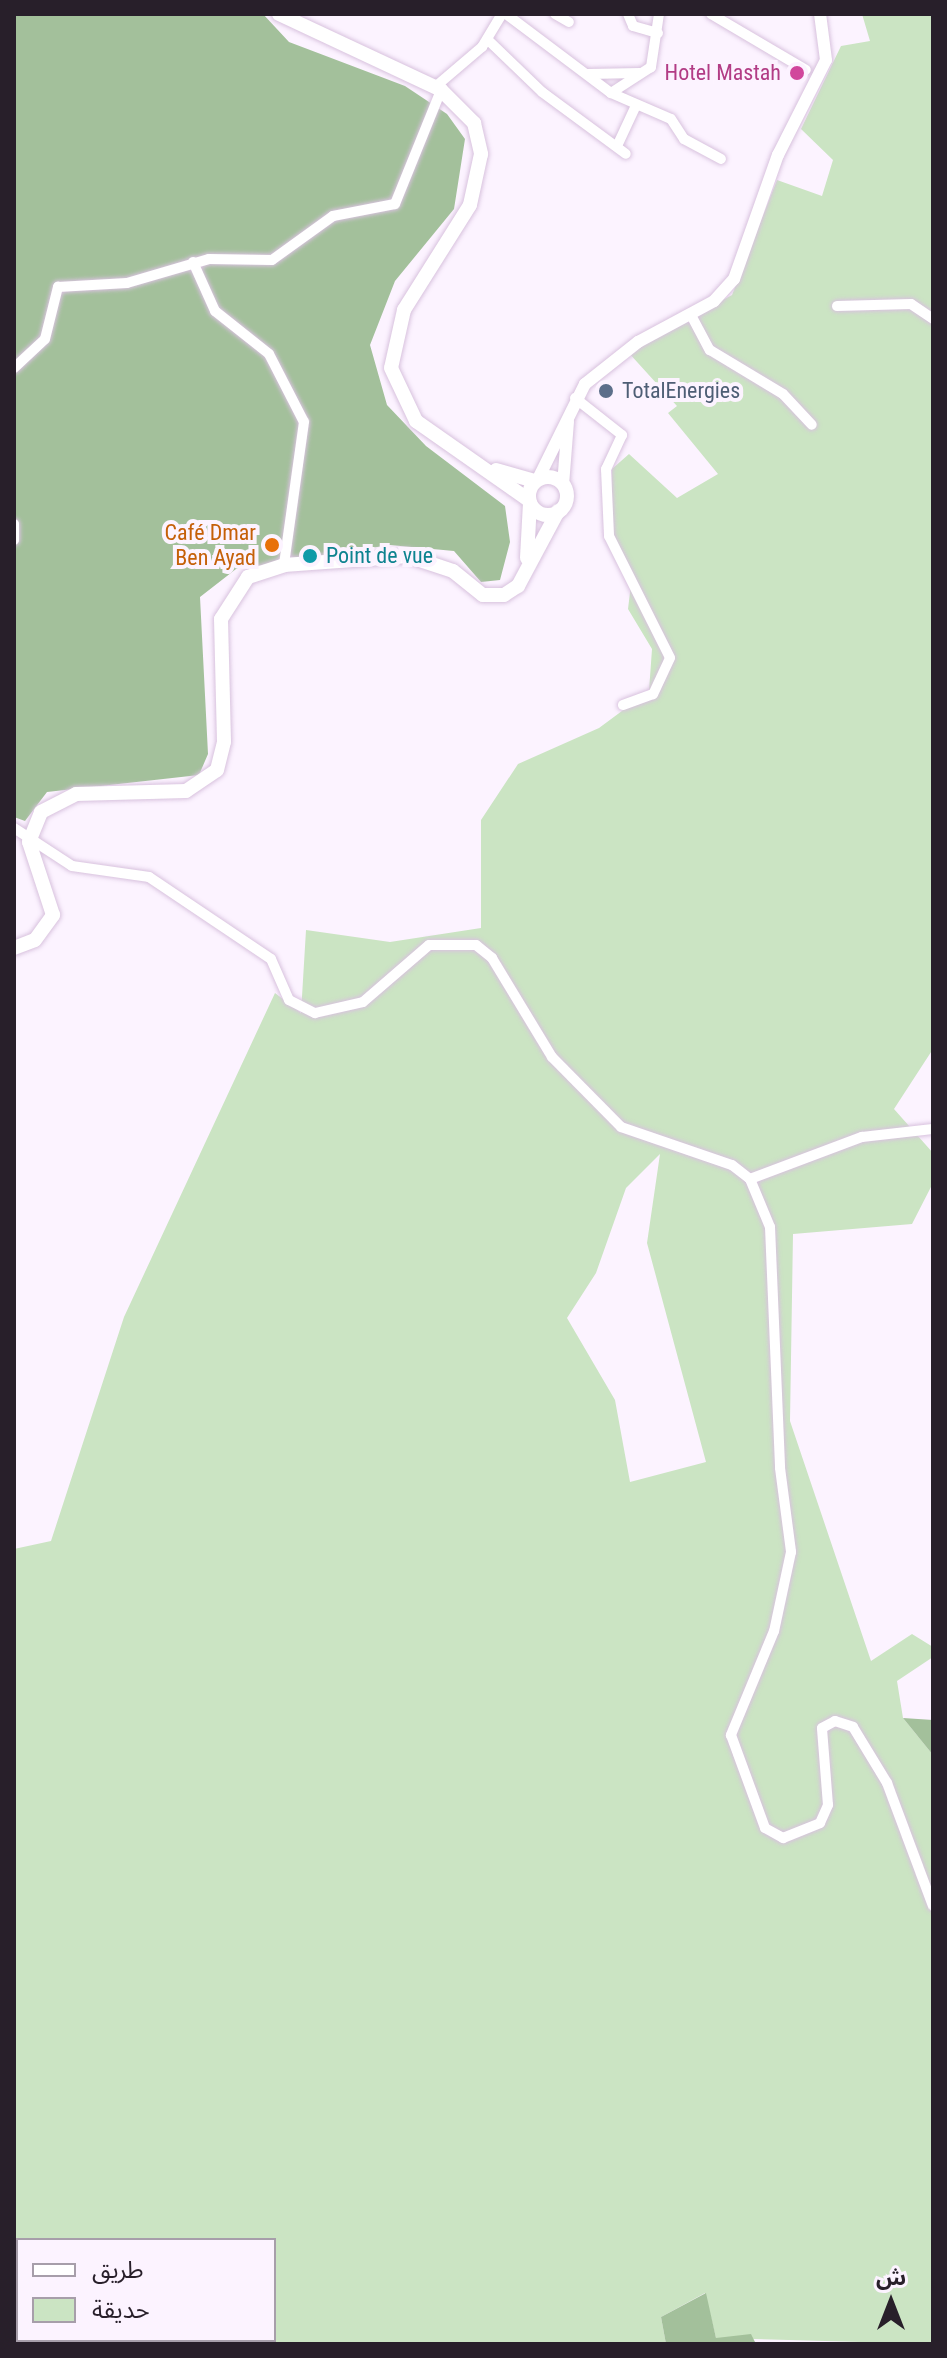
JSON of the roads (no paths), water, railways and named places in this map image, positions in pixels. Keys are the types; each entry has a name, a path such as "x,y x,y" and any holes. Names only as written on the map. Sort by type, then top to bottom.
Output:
{"main road":[{"path":"279,14 438,88 474,123 478,181 458,227 404,310 391,368 416,421 487,468 542,514 558,511"},
{"path":"14,948 35,940 53,915 21,830 41,812 76,794 176,793 206,780 224,742 223,606 248,577 284,565 408,556 429,559 493,597 512,591 558,511 563,485 487,468"},
{"path":"524,570 530,501 537,480"}],"street":[{"path":"14,368 45,339 58,287 127,283 193,262 282,257 333,216 395,204 438,88 488,40 504,14 611,93 635,108 671,119 684,139 721,159"},
{"path":"555,14 569,22"},
{"path":"628,14 633,26 658,33"},
{"path":"611,93 647,72 658,33 659,14"},
{"path":"711,14 806,70"},
{"path":"537,480 572,404 613,360 638,342 691,315 725,291 740,267 778,155 826,60 820,14"},
{"path":"488,40 542,92 618,144 626,154"},
{"path":"586,73 647,72"},
{"path":"618,144 635,108"},
{"path":"193,262 215,311 269,354 304,422 284,565"},
{"path":"837,306 911,304 933,319"},
{"path":"691,315 710,350 783,394 812,425"},
{"path":"563,485 572,404"},
{"path":"572,404 622,435 606,469 609,536 670,658 653,694 623,705"},
{"path":"14,524 14,540"},
{"path":"21,830 72,866 149,877 271,959 289,1000 315,1013 363,1002 429,945 476,945 492,958 552,1057 621,1127 719,1160 750,1179 770,1227 780,1468 791,1552 774,1631 731,1735 765,1828 783,1838 820,1823 828,1805 822,1728 835,1721 853,1727 887,1783 933,1906"},
{"path":"750,1179 862,1137 933,1129"}],"place":[{"name":"Hotel Mastah","path":"797,73"},
{"name":"TotalEnergies","path":"606,391"},
{"name":"Café Dmar Ben Ayad","path":"272,545"},
{"name":"Point de vue","path":"310,556"}]}
